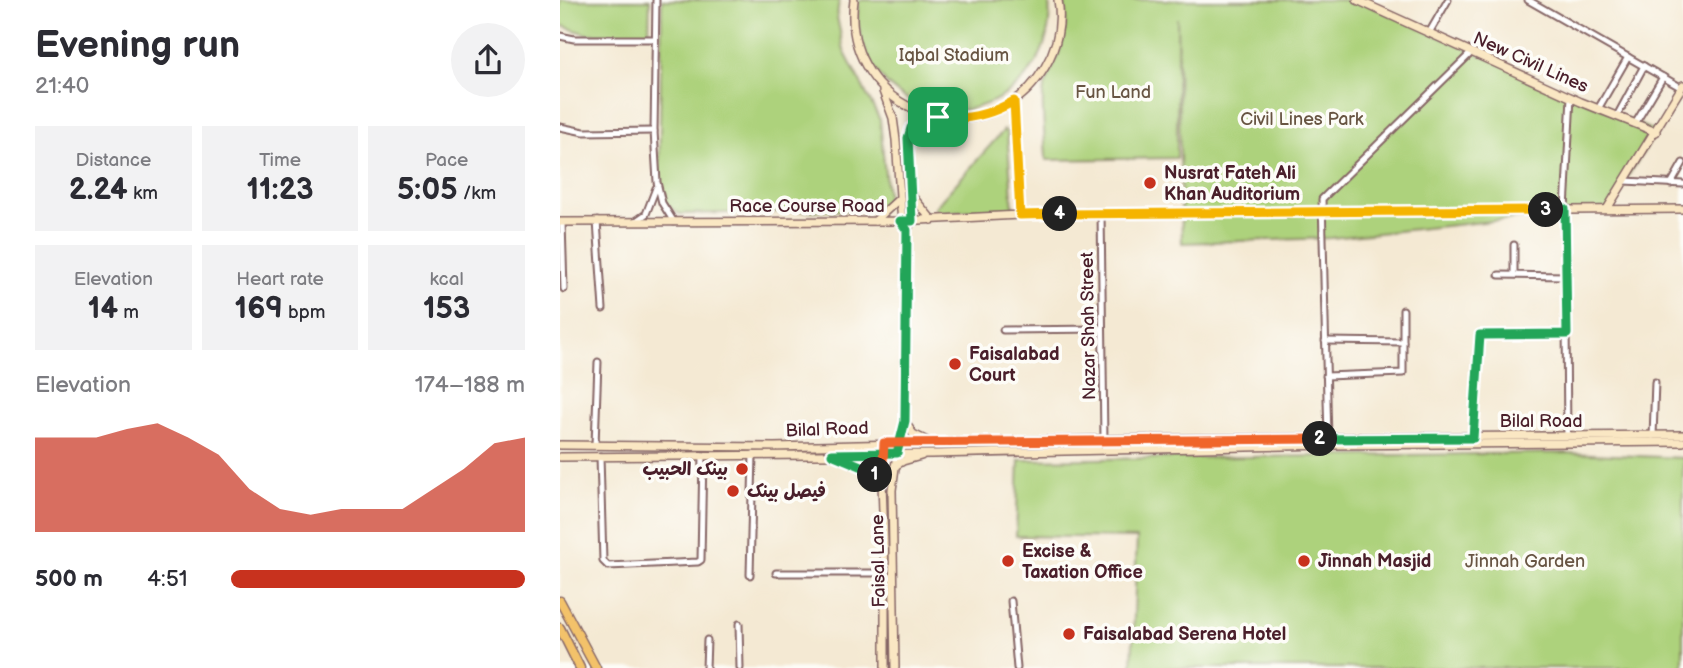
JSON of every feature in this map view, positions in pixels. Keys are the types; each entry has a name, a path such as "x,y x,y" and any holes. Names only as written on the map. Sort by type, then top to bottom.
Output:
{"main road":[{"path":"854,0 852,18 858,49 872,76 895,100 923,114 949,119 971,118 992,112 1014,101 1033,84 1052,53 1059,29 1058,0"},
{"name":"New Civil Lines","path":"1357,0 1598,109 1656,132"},
{"path":"1607,209 1682,87"},
{"path":"882,88 893,118 901,197 900,221 907,230 912,221 909,133 923,114"},
{"path":"912,196 932,220"},
{"path":"875,221 901,197"},
{"name":"Race Course Road","path":"561,222 912,221 1020,215 1683,209"},
{"name":"Faisal Lane","path":"895,668 892,490 905,421 907,230"},
{"path":"905,421 913,434 934,443"},
{"name":"Bilal Road","path":"560,445 774,447 1104,439 1683,435"},
{"name":"Bilal Road","path":"560,457 1683,442"},
{"name":"Faisal Lane","path":"884,443 882,482 885,668"},
{"path":"832,454 863,467 882,482"},
{"path":"895,466 915,457 932,454"},
{"path":"560,601 596,668"},
{"path":"560,628 580,668"}],"street":[{"path":"656,0 654,131 657,182 662,203 674,222"},
{"path":"1429,33 1448,0"},
{"path":"1528,0 1682,87"},
{"path":"560,36 574,39 655,39"},
{"path":"1328,439 1322,199 1472,52"},
{"path":"1598,109 1628,57"},
{"path":"1617,116 1644,66"},
{"path":"1635,124 1663,77"},
{"path":"1567,437 1565,209 1571,97"},
{"path":"1014,101 1020,215"},
{"path":"560,127 584,132 654,131"},
{"path":"1671,184 1683,163"},
{"path":"1625,181 1683,184"},
{"path":"636,221 646,214 651,205 657,182"},
{"name":"Nazar Shah Street","path":"1101,214 1104,439"},
{"path":"561,222 564,289"},
{"path":"597,222 603,309"},
{"path":"1514,245 1514,274"},
{"path":"1499,275 1566,276"},
{"path":"1326,376 1403,373 1403,310"},
{"path":"1003,330 1102,328"},
{"path":"1473,438 1480,335 1567,334"},
{"path":"1325,341 1403,342"},
{"path":"595,445 598,362"},
{"path":"1653,436 1655,382"},
{"path":"750,575 752,454"},
{"path":"600,456 603,561 608,566 701,560 703,455"},
{"path":"776,573 885,573"},
{"path":"1011,601 1017,668"},
{"path":"739,624 740,668"},
{"path":"706,668 707,640"}],"green space":[{"path":"560,0 650,0 649,34 586,34 560,25"},
{"path":"662,0 839,0 837,17 844,51 880,120 887,196 884,204 861,210 680,214 669,207 659,188"},
{"name":"Iqbal Stadium","path":"859,0 1049,0 1046,39 1031,70 1007,93 978,107 946,110 915,103 887,84 864,46 858,20"},
{"name":"Civil Lines Park","path":"1064,0 1357,0 1656,132 1607,209 1331,238 1182,243 1177,18 1177,158 1046,160 1043,95 1064,37"},
{"path":"1004,130 1007,132 1013,209 936,212 935,207"},
{"name":"Jinnah Garden","path":"1567,453 1683,458 1683,668 1132,668 1137,538 1016,536 1019,460"}],"place":[{"name":"Nusrat Fateh Ali Khan Auditorium","path":"1150,183"},
{"name":"Faisalabad Court","path":"955,364"},
{"name":"بينک الحبيب","path":"742,469"},
{"name":"فیصل بینک","path":"733,491"},
{"name":"Excise & Taxation Office","path":"1008,561"},
{"name":"Jinnah Masjid","path":"1304,561"},
{"name":"Faisalabad Serena Hotel","path":"1069,634"}],"route":[{"path":"938,117 923,114 911,128 908,138 912,221 900,221 907,230 905,421 900,443 897,453 883,454 832,454 863,467 882,482 883,454 884,443 900,443 934,443 1104,439 1473,438 1480,335 1567,334 1565,209 1020,215 1014,101 982,116 960,119 938,117"}],"park label":[{"name":"Fun Land","path":"1113,92"}]}
